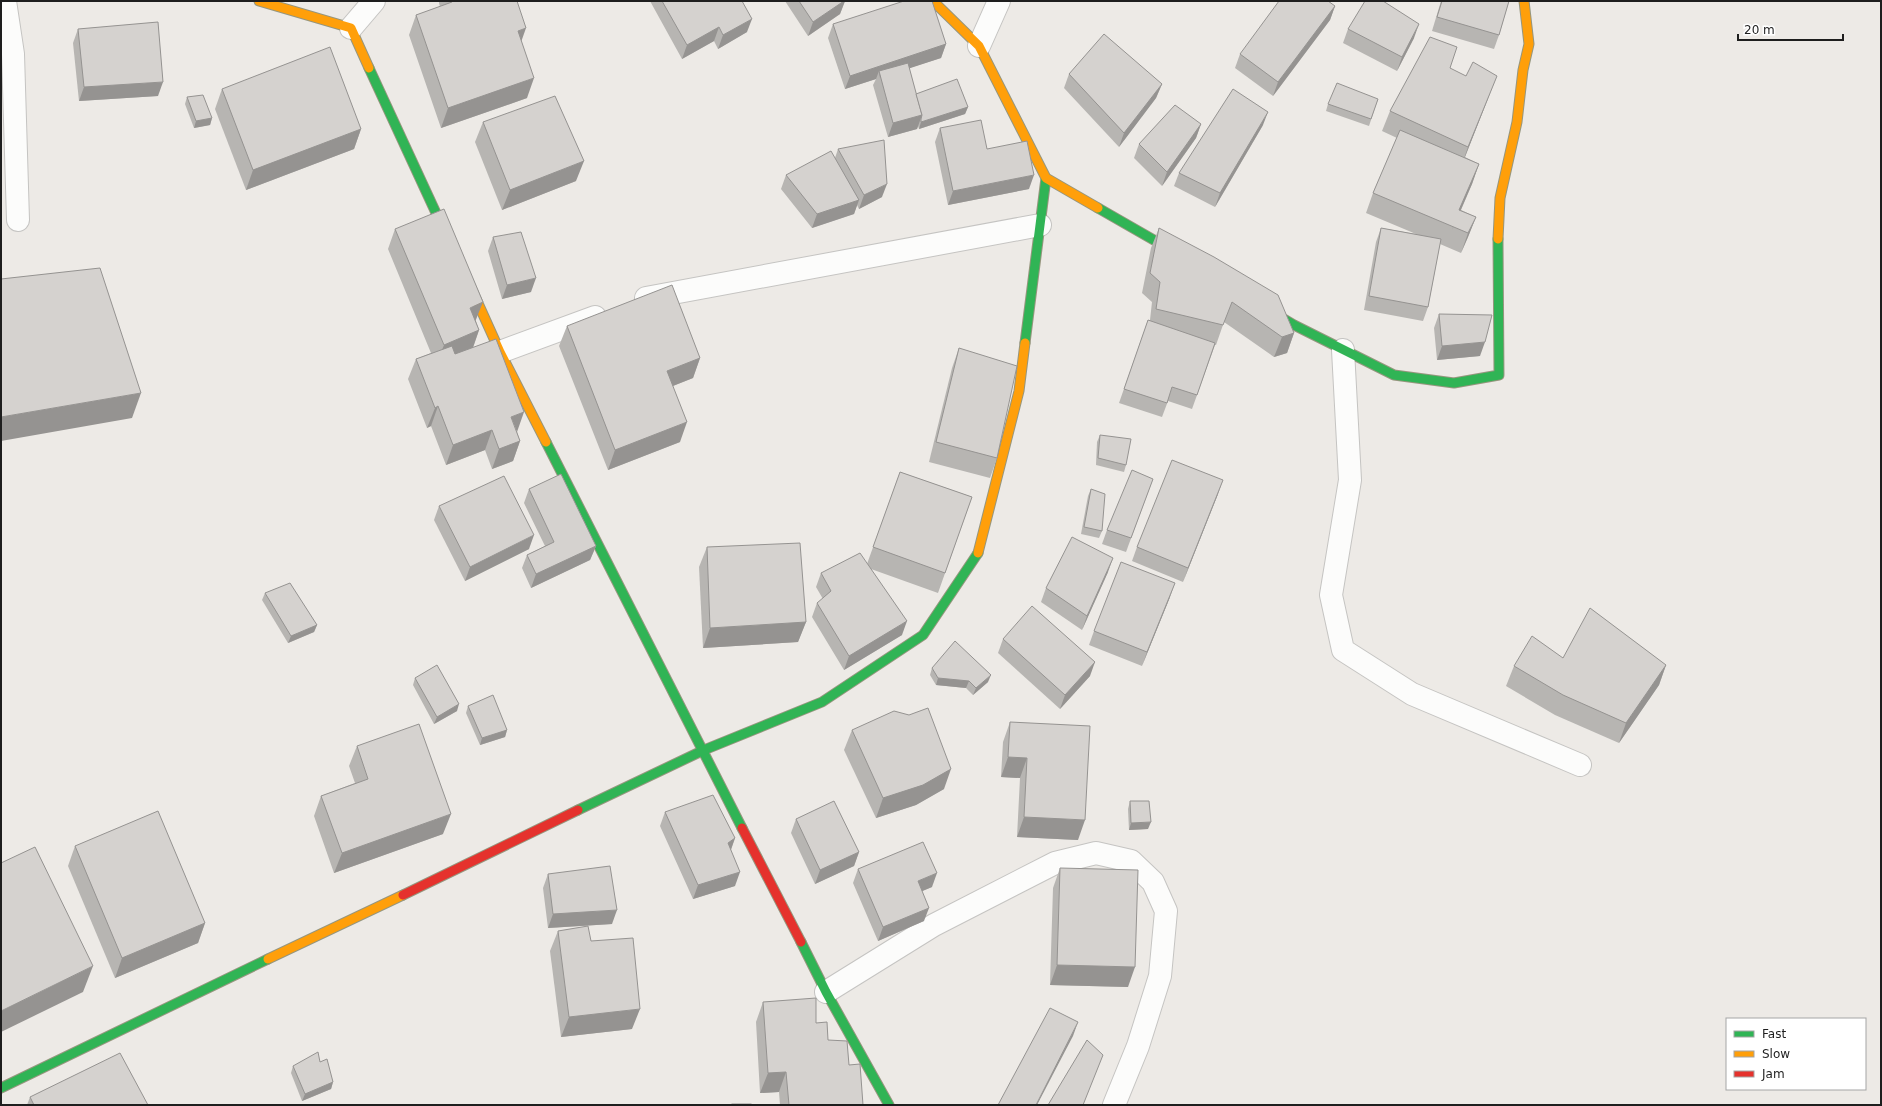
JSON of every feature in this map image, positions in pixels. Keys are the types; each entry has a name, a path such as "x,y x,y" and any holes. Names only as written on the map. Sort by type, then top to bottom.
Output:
{"street":[{"path":"5,1 13,54 18,220"},
{"path":"258,1 351,28 454,251"},
{"path":"351,28 374,1"},
{"path":"933,1 979,46 1046,178 1186,258"},
{"path":"979,46 999,1"},
{"path":"1260,304 1294,325 1394,375 1454,383 1499,375 1500,342 1497,257 1500,198 1517,122 1523,70 1529,44 1524,1"},
{"path":"1,1088 704,750 822,702 923,635 979,552 1019,391 1046,178"},
{"path":"500,352 648,297 1040,225"},
{"path":"464,272 500,352 826,992 889,1105"},
{"path":"1343,350 1350,480 1330,595 1343,650 1412,694 1580,765"},
{"path":"826,992 934,925 1055,863 1096,853 1131,862 1153,882 1166,912 1160,976 1138,1046 1114,1105"}],"building":[{"path":"452,1 517,1 526,28 518,31 534,78 448,108 416,15"},
{"path":"662,1 742,1 752,19 723,35 719,27 687,45"},
{"path":"799,1 844,1 813,22"},
{"path":"904,1 932,1 946,44 850,76 833,24"},
{"path":"1279,1 1328,1 1335,6 1278,82 1240,54"},
{"path":"1365,1 1383,1 1419,24 1402,57 1348,29"},
{"path":"1442,1 1509,1 1499,35 1437,17"},
{"path":"158,22 163,82 84,87 78,29"},
{"path":"1104,34 1162,84 1124,133 1069,74"},
{"path":"1430,37 1457,47 1450,68 1466,76 1473,62 1497,76 1468,147 1390,111"},
{"path":"330,47 361,129 253,170 222,89"},
{"path":"908,63 922,115 893,123 879,71"},
{"path":"957,79 968,107 921,122 922,115 916,94"},
{"path":"1337,83 1378,99 1371,119 1328,104"},
{"path":"1233,89 1268,112 1220,193 1179,173"},
{"path":"203,95 212,118 196,121 187,97"},
{"path":"555,96 584,161 510,190 483,122"},
{"path":"1175,105 1201,124 1167,172 1139,144"},
{"path":"981,120 987,149 1027,141 1034,175 953,191 940,128"},
{"path":"1400,130 1479,164 1459,210 1476,217 1468,233 1373,193"},
{"path":"884,140 887,184 864,195 838,149"},
{"path":"831,151 859,200 817,214 786,175"},
{"path":"444,209 483,302 470,308 479,330 444,345 395,229"},
{"path":"1159,228 1214,257 1278,295 1294,333 1282,337 1232,302 1223,325 1156,309 1160,282 1150,273"},
{"path":"1381,228 1441,239 1428,307 1369,296"},
{"path":"521,232 536,278 507,285 493,237"},
{"path":"100,268 141,393 1,417 1,279"},
{"path":"672,285 700,358 667,371 687,422 615,450 567,326"},
{"path":"1439,314 1492,315 1485,342 1442,346"},
{"path":"1148,320 1215,343 1197,395 1172,387 1167,403 1124,389"},
{"path":"496,339 524,412 511,417 520,441 499,449 492,430 453,445 438,406 435,408 416,359 452,346 455,354"},
{"path":"959,348 1017,366 997,458 936,442"},
{"path":"1100,435 1131,439 1126,465 1098,458"},
{"path":"1172,460 1223,480 1188,568 1137,547"},
{"path":"1132,470 1153,479 1131,538 1107,530"},
{"path":"900,472 972,497 945,573 873,547"},
{"path":"561,474 596,546 536,574 527,555 554,542 529,489"},
{"path":"504,476 534,535 470,567 439,506"},
{"path":"1091,489 1105,494 1102,531 1084,527"},
{"path":"1072,537 1113,558 1087,616 1046,588"},
{"path":"800,543 806,622 710,628 707,547"},
{"path":"860,553 907,621 849,656 817,603 831,591 821,573"},
{"path":"1121,562 1175,583 1147,652 1094,631"},
{"path":"290,583 317,625 291,636 265,593"},
{"path":"1032,606 1095,662 1065,695 1003,639"},
{"path":"1590,608 1666,665 1626,723 1563,695 1514,666 1532,636 1563,658"},
{"path":"955,641 991,675 976,688 969,681 938,678 932,668"},
{"path":"437,665 459,704 437,717 415,678"},
{"path":"493,695 507,730 482,738 468,706"},
{"path":"928,708 951,769 923,785 883,798 852,730 894,711 909,715"},
{"path":"1010,722 1090,726 1085,820 1024,817 1027,758 1008,757"},
{"path":"419,724 451,814 342,853 321,796 368,779 357,746"},
{"path":"713,795 735,838 728,843 740,872 698,885 665,812"},
{"path":"834,801 859,852 820,870 796,819"},
{"path":"1130,801 1149,801 1151,822 1131,823"},
{"path":"158,811 205,923 122,958 75,846"},
{"path":"923,842 937,873 918,881 929,908 883,927 858,869"},
{"path":"35,847 93,966 1,1011 1,863"},
{"path":"610,866 617,910 553,914 548,874"},
{"path":"1060,868 1138,870 1135,967 1057,965"},
{"path":"588,926 591,941 633,938 640,1009 569,1017 558,931"},
{"path":"816,998 816,1023 827,1022 828,1040 847,1041 849,1065 860,1064 863,1105 789,1105 786,1072 768,1073 763,1002"},
{"path":"1050,1008 1078,1022 1036,1105 998,1105"},
{"path":"1087,1040 1103,1055 1083,1105 1048,1105"},
{"path":"318,1052 320,1062 327,1059 333,1082 305,1094 293,1066"},
{"path":"120,1053 148,1105 34,1105 30,1097"},
{"path":"751,1104 751,1105 732,1105"}],"traffic: fast":[{"path":"369,68 448,239"},
{"path":"1025,343 1046,178"},
{"path":"1098,208 1180,255"},
{"path":"1265,308 1294,325 1394,375 1454,383 1499,375 1498,239"},
{"path":"546,442 742,828"},
{"path":"578,810 704,750 822,702 923,635 978,553"},
{"path":"801,942 826,992 889,1105"},
{"path":"1,1088 268,959"}],"traffic: slow":[{"path":"259,1 351,28 369,68"},
{"path":"933,1 979,46 1046,178 1098,208"},
{"path":"1498,239 1500,198 1517,122 1523,70 1529,44 1524,1"},
{"path":"468,281 500,352 546,442"},
{"path":"978,553 1019,391 1025,343"},
{"path":"268,959 403,895"}],"traffic: jam":[{"path":"403,895 578,810"},
{"path":"742,828 801,942"}]}
